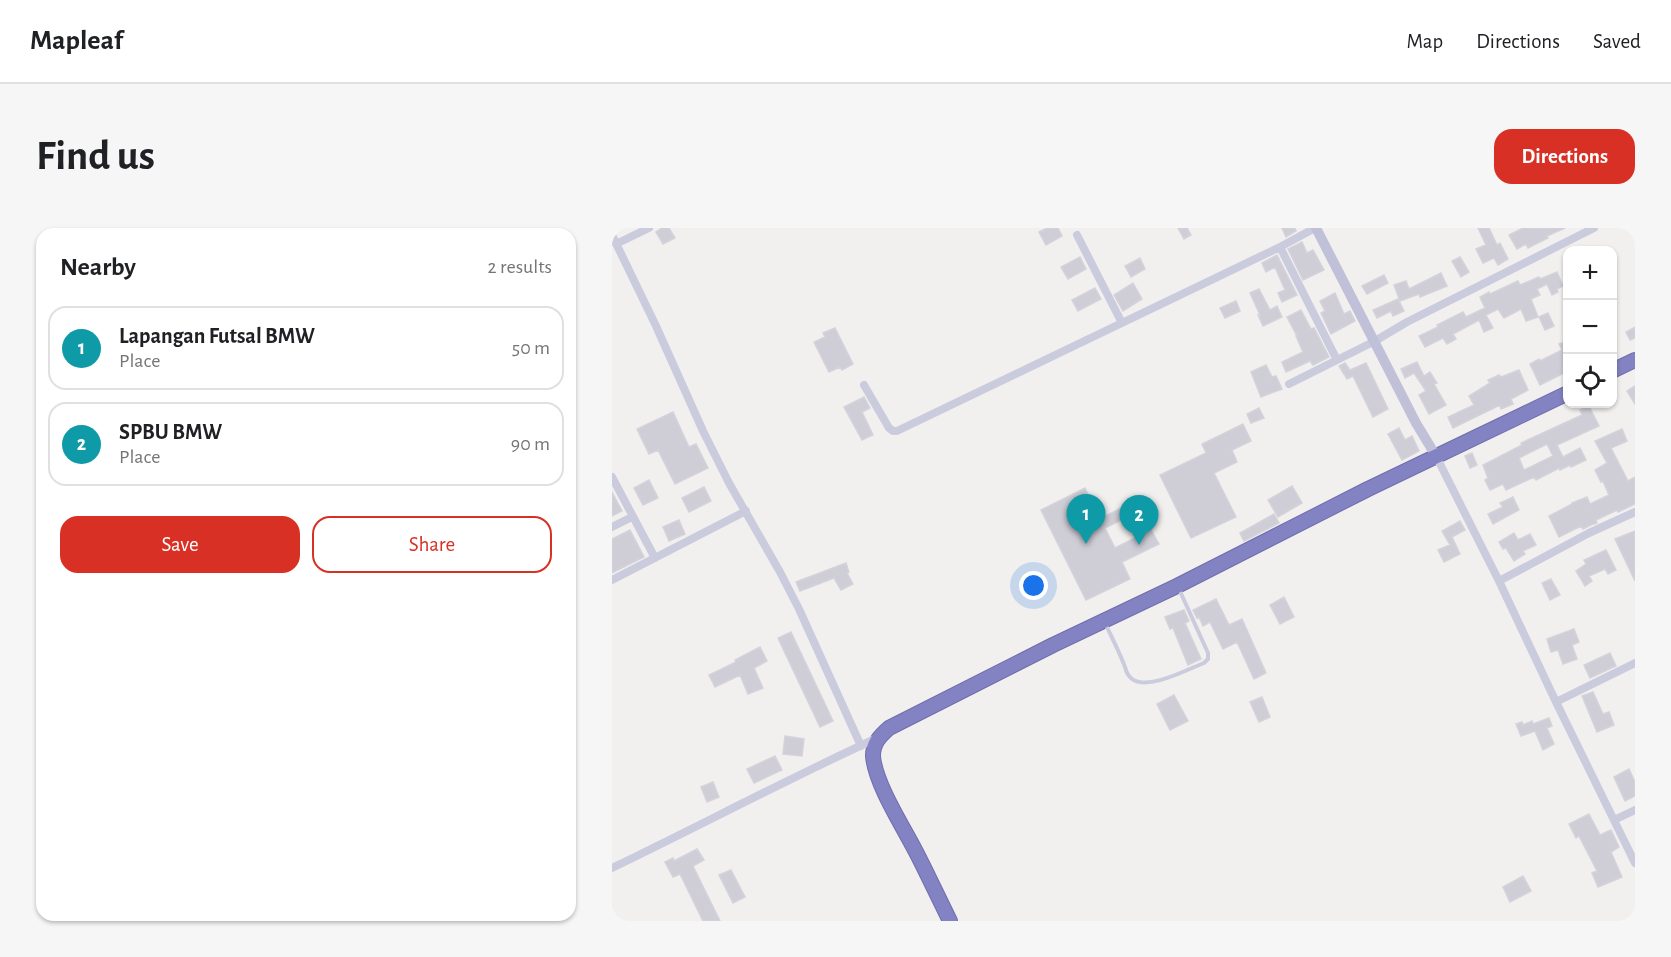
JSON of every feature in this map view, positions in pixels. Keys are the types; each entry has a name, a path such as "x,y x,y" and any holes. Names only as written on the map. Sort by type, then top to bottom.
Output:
{"highway":[{"path":"1617,369 1635,360"},
{"path":"950,921 888,800 878,775 873,756 874,746 889,728 1436,456 1563,395"}],"street":[{"path":"616,244 649,228"},
{"path":"864,386 889,428 895,432 1316,228 1416,423 1444,469 1635,863"},
{"path":"1289,384 1594,228"},
{"path":"612,235 703,431 799,609 861,746"},
{"path":"1077,235 1122,323"},
{"path":"1280,247 1337,360"},
{"path":"612,477 655,558"},
{"path":"612,580 746,511"},
{"path":"1499,581 1589,533 1635,512"},
{"path":"612,527 632,517"},
{"path":"1556,702 1635,663"},
{"path":"612,868 819,765 879,738"},
{"path":"1614,820 1635,810"}],"lane":[{"path":"1104,621 1119,649 1129,676 1134,680 1157,681 1204,663 1208,658 1208,653 1177,586"}],"building":[{"path":"662,228 669,228 675,238 663,244 656,232"},
{"path":"1047,228 1058,228 1062,236 1046,245 1039,232"},
{"path":"1178,228 1187,228 1191,235 1184,239"},
{"path":"1282,228 1295,228 1296,231 1286,237"},
{"path":"1478,228 1489,228 1497,245 1500,243 1508,259 1498,265 1494,258 1483,263 1476,249 1486,245"},
{"path":"1523,228 1565,228 1528,248 1526,244 1517,249 1509,235"},
{"path":"1302,242 1307,253 1313,250 1324,270 1303,280 1288,249"},
{"path":"1277,255 1297,295 1282,302 1278,293 1285,290 1275,267 1266,272 1262,263"},
{"path":"1080,257 1086,269 1068,279 1061,267"},
{"path":"1460,257 1469,272 1461,277 1452,261"},
{"path":"1140,258 1145,269 1131,277 1125,266"},
{"path":"1557,272 1563,286 1552,295 1547,284 1537,289 1540,295 1531,299 1538,317 1526,321 1521,309 1504,318 1498,309 1486,315 1493,328 1484,332 1479,320 1453,334 1456,339 1447,344 1443,338 1425,347 1419,336 1463,312 1466,317 1485,308 1480,297 1489,292 1490,294 1518,281 1520,285 1539,277 1540,279"},
{"path":"1441,273 1447,286 1420,297 1419,294 1400,301 1394,285 1406,281 1409,289"},
{"path":"1384,275 1388,283 1367,294 1362,286"},
{"path":"1133,283 1142,299 1123,311 1114,295"},
{"path":"1095,288 1101,299 1078,311 1072,300"},
{"path":"1259,289 1270,310 1277,306 1282,317 1263,326 1250,293"},
{"path":"1335,293 1344,314 1350,311 1355,321 1331,334 1321,313 1325,311 1320,301"},
{"path":"1398,299 1404,311 1393,316 1391,311 1377,318 1373,310"},
{"path":"1236,301 1240,311 1225,318 1220,308"},
{"path":"1301,310 1311,329 1314,328 1329,357 1313,365 1310,361 1286,372 1282,362 1303,352 1287,317"},
{"path":"1548,313 1554,326 1545,330 1539,317"},
{"path":"1635,327 1635,338 1630,340 1626,332"},
{"path":"835,328 853,364 842,370 840,367 829,372 814,342 825,337 823,333"},
{"path":"1563,343 1563,374 1540,385 1530,364 1562,350 1559,344"},
{"path":"1417,362 1424,376 1430,372 1446,405 1429,414 1419,395 1426,391 1414,373 1405,378 1401,369"},
{"path":"1345,363 1350,370 1366,363 1388,409 1373,417 1353,376 1347,379 1339,366"},
{"path":"1266,365 1272,377 1276,376 1282,389 1261,397 1251,372"},
{"path":"1519,370 1528,390 1511,399 1513,404 1501,409 1500,405 1453,428 1448,417 1474,405 1469,396 1490,383 1488,380"},
{"path":"1635,386 1635,404 1627,391"},
{"path":"864,397 870,408 862,412 873,435 862,440 844,407"},
{"path":"1259,408 1264,418 1251,423 1247,414"},
{"path":"1590,408 1599,426 1557,445 1563,457 1580,448 1586,460 1571,467 1570,465 1560,470 1559,468 1536,480 1534,477 1506,490 1503,484 1490,490 1485,480 1488,478 1483,465 1522,445 1521,443 1582,415 1580,410","holes":["1547,444 1553,456 1524,470 1519,458"]},
{"path":"673,412 689,447 696,444 708,468 675,484 658,450 649,454 637,429"},
{"path":"1243,424 1251,441 1232,450 1237,462 1214,473 1236,517 1191,538 1160,475 1206,453 1202,444"},
{"path":"1399,428 1405,440 1412,436 1419,451 1402,460 1388,434"},
{"path":"1622,429 1627,441 1611,448 1628,481 1635,477 1635,504 1596,520 1597,523 1583,529 1581,526 1559,537 1549,516 1587,497 1590,504 1609,495 1595,470 1607,463 1595,441"},
{"path":"1472,453 1477,465 1470,468 1465,456"},
{"path":"649,480 658,498 643,505 634,488"},
{"path":"1292,486 1302,503 1278,517 1268,500"},
{"path":"704,487 711,501 689,512 682,498"},
{"path":"1085,488 1100,519 1131,503 1135,513 1105,528 1115,548 1151,530 1159,544 1122,562 1130,579 1086,600 1041,510"},
{"path":"612,492 622,511 612,516"},
{"path":"1513,497 1519,510 1493,524 1488,514 1503,507 1500,503"},
{"path":"1274,514 1279,523 1244,541 1240,533"},
{"path":"679,520 685,534 669,541 663,527"},
{"path":"1460,521 1465,530 1452,537 1460,554 1444,562 1438,550 1450,545 1442,531"},
{"path":"630,530 644,557 612,573 612,539"},
{"path":"1635,531 1635,581 1615,539"},
{"path":"1514,533 1518,540 1530,534 1536,545 1523,551 1525,554 1514,561 1499,542"},
{"path":"1606,550 1616,570 1608,574 1605,569 1589,576 1592,581 1585,586 1576,571 1586,564 1584,560"},
{"path":"846,563 849,572 847,573 853,584 841,590 834,578 800,591 796,582"},
{"path":"1551,579 1560,595 1550,600 1542,583"},
{"path":"1284,597 1294,617 1280,624 1270,605"},
{"path":"1216,599 1229,625 1242,619 1266,673 1254,679 1237,642 1223,649 1210,622 1203,626 1199,617 1197,618 1193,610"},
{"path":"1184,610 1189,621 1185,623 1201,659 1188,665 1173,628 1170,629 1165,617"},
{"path":"1574,629 1579,642 1572,645 1577,659 1563,664 1558,650 1551,652 1547,639"},
{"path":"791,632 833,721 820,727 778,638"},
{"path":"760,647 767,661 754,668 763,688 748,694 740,675 715,687 709,675"},
{"path":"1610,653 1616,666 1590,678 1584,665"},
{"path":"1593,692 1603,714 1609,712 1614,725 1597,732 1582,696"},
{"path":"1174,695 1188,721 1170,730 1157,704"},
{"path":"1262,697 1270,717 1259,722 1250,702"},
{"path":"1549,718 1552,726 1547,728 1554,744 1543,750 1535,731 1521,736 1516,724 1522,722 1523,725 1532,721 1533,724"},
{"path":"785,736 804,739 802,756 783,754"},
{"path":"775,756 782,770 754,783 747,769"},
{"path":"1629,769 1635,782 1635,796 1625,801 1614,777"},
{"path":"713,782 719,797 707,802 701,787"},
{"path":"1589,814 1600,835 1611,830 1619,847 1611,852 1622,877 1598,887 1592,873 1597,871 1579,836 1576,838 1569,824"},
{"path":"697,849 704,860 693,866 720,921 703,921 680,874 673,877 665,862 673,858 674,861"},
{"path":"731,870 745,897 733,903 719,875"},
{"path":"1523,876 1531,891 1510,902 1503,887"}],"place":[{"name":"Lapangan Futsal BMW","path":"1086,544"},
{"name":"SPBU BMW","path":"1139,545"}]}
